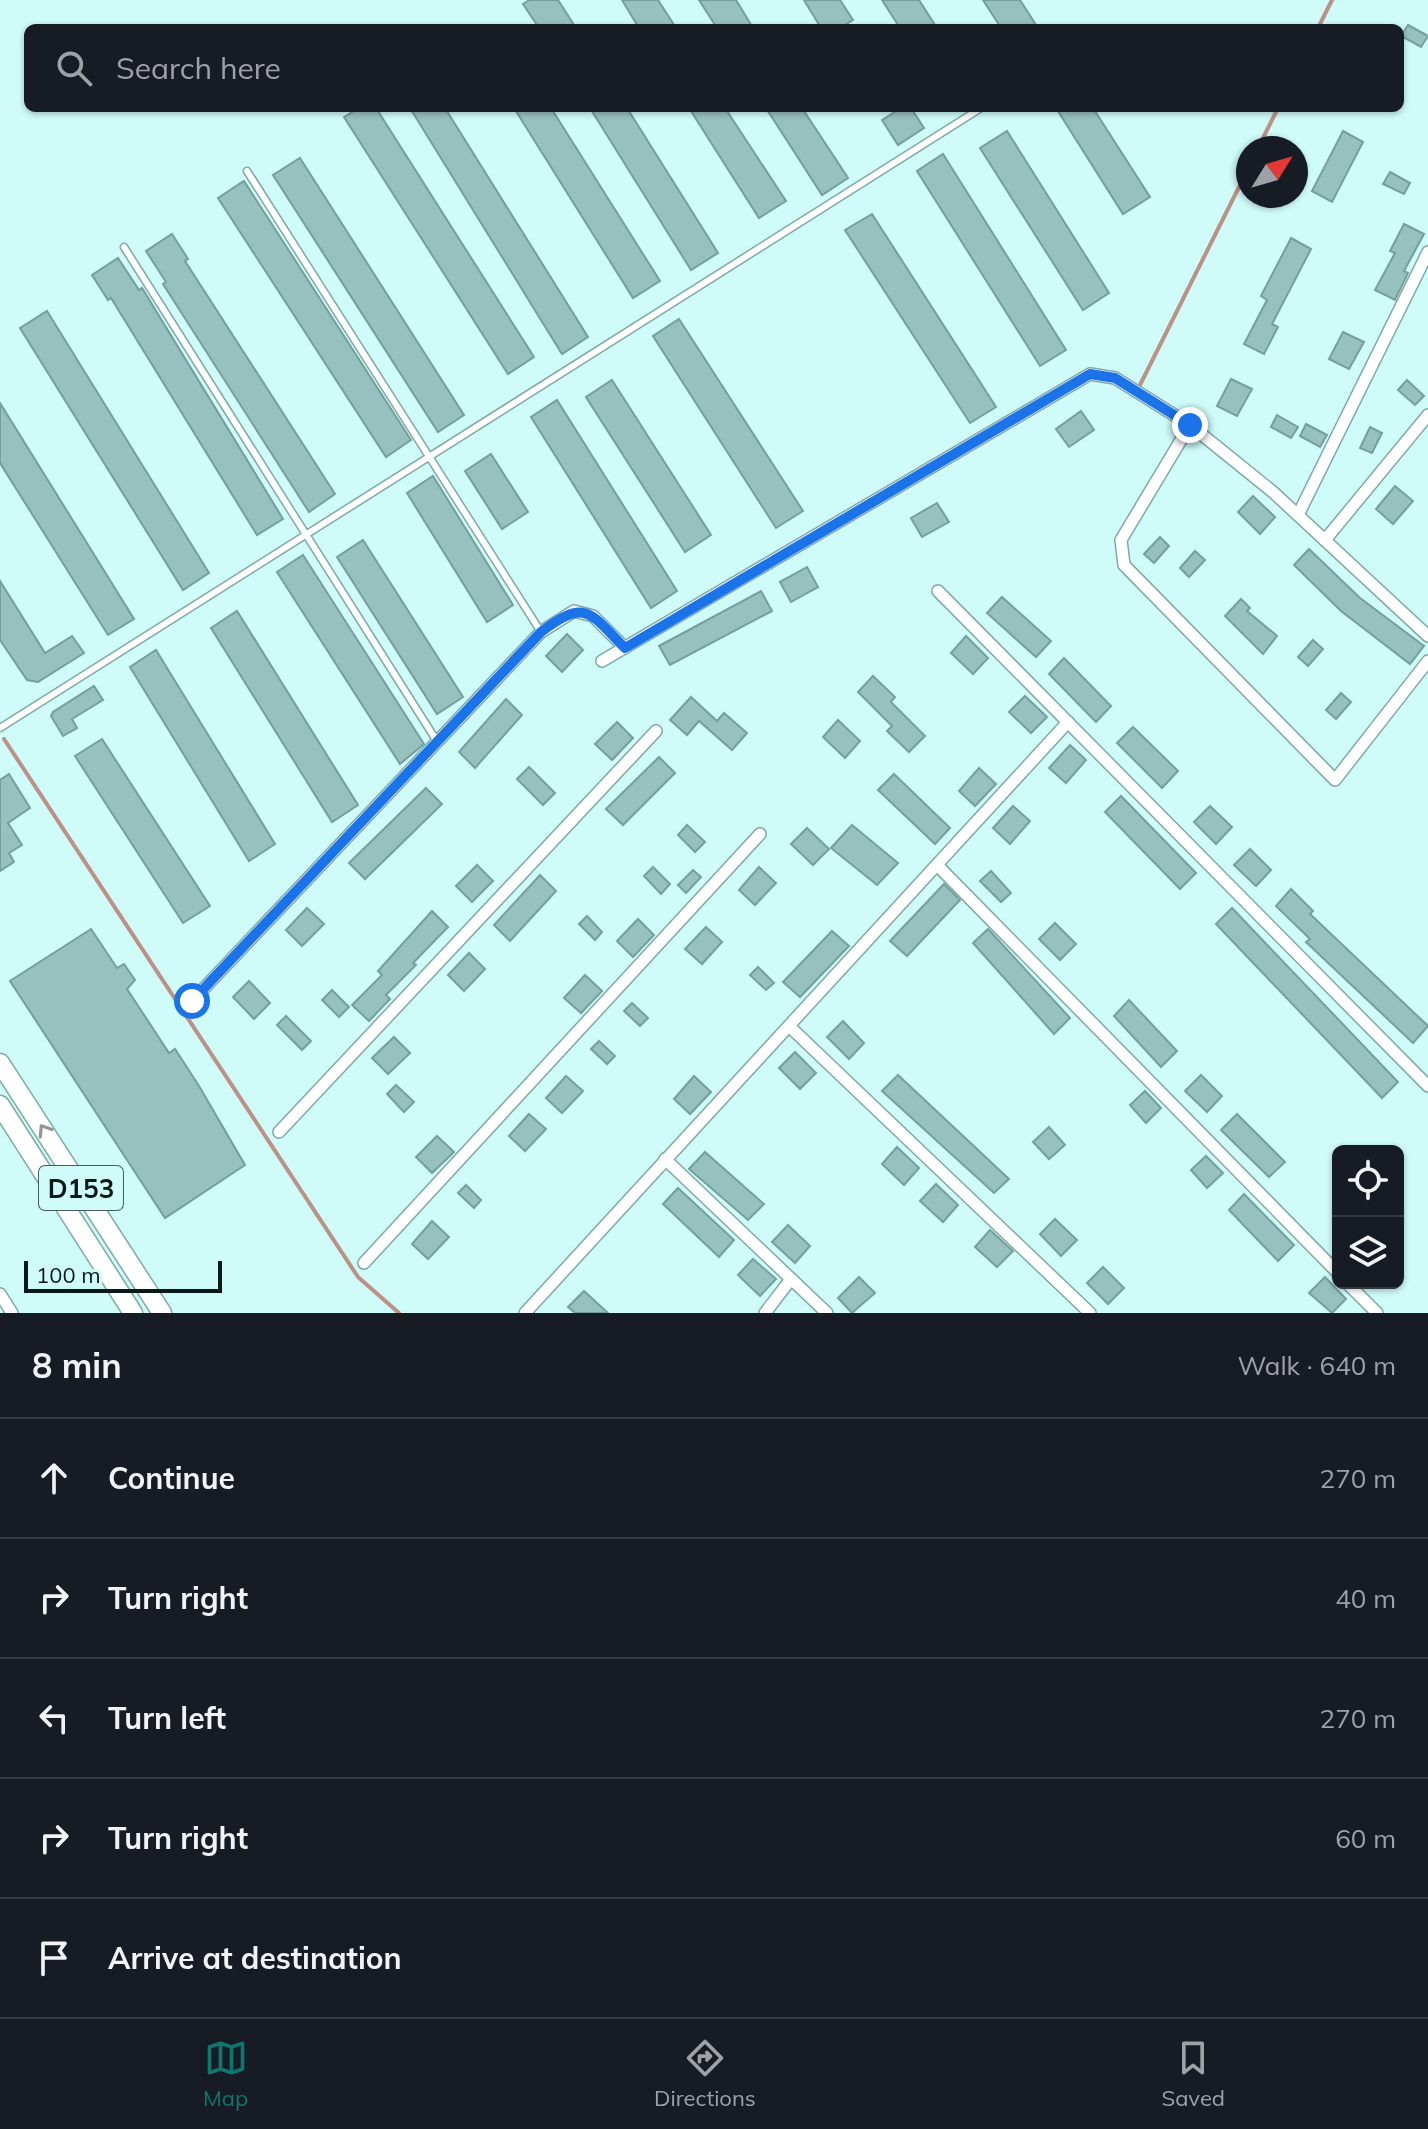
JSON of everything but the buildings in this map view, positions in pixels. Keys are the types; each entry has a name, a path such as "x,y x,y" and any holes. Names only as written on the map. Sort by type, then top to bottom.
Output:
{"main road":[{"name":"D153","path":"0,1063 162,1313"},
{"name":"D153","path":"0,1105 133,1313"}],"street":[{"path":"1298,515 1428,252"},
{"path":"602,661 1090,374 1115,378 1190,425 1298,515 1428,636"},
{"path":"1325,540 1428,415"},
{"path":"1190,425 1121,540 1124,565 1335,780 1428,661"},
{"path":"938,591 1428,1086"},
{"path":"192,1001 541,632 574,611 593,616 625,648"},
{"path":"525,1313 1068,722"},
{"path":"279,1132 656,731"},
{"path":"364,1263 760,834"},
{"path":"938,866 1332,1267"},
{"path":"790,1027 1090,1313"},
{"path":"665,1159 827,1313"},
{"path":"765,1313 791,1279"},
{"path":"1353,1289 1377,1313"},
{"path":"0,1294 12,1313"}],"lane":[{"path":"0,728 305,533 558,379 975,112"},
{"path":"247,171 541,632"},
{"path":"124,247 438,743"}],"waterway":[{"path":"1320,24 1332,0"},
{"path":"1264,136 1276,112"},
{"path":"1140,385 1236,193"},
{"path":"4,739 358,1277 399,1313"}],"route":[{"path":"192,1001 541,632 564,615 574,611 593,616 625,648 1090,374 1115,378 1190,425"}]}
